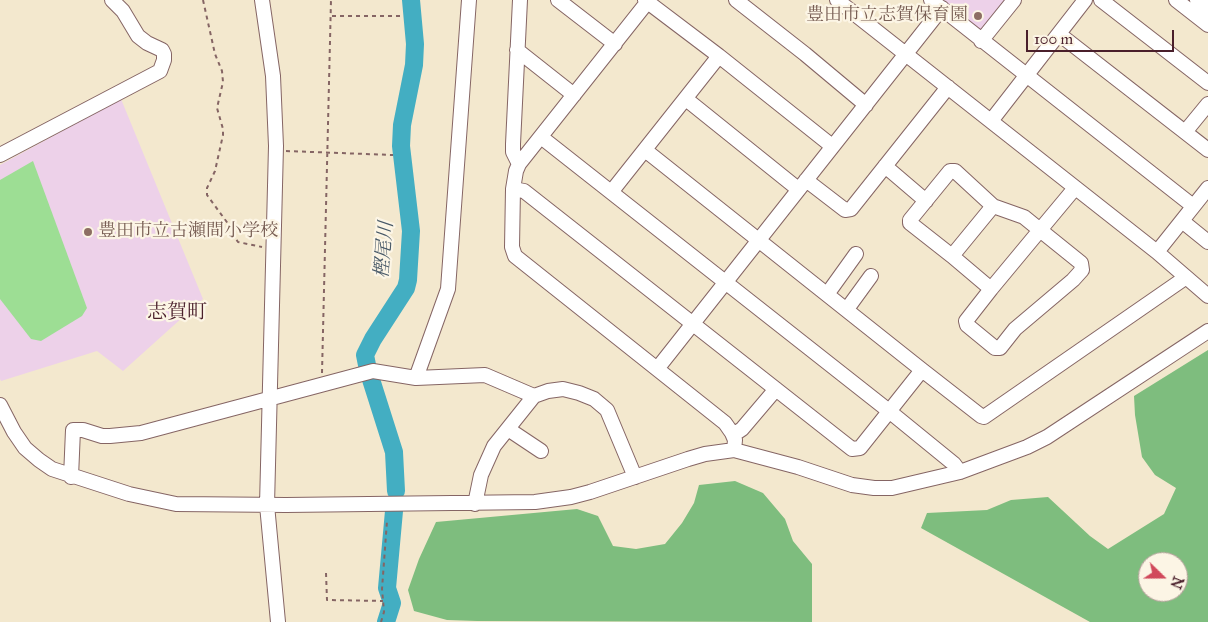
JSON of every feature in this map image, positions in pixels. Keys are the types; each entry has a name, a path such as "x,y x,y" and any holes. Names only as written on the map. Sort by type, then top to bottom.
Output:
{"street":[{"path":"0,155 160,71 164,60 162,50 147,43 138,36 123,11 112,0"},
{"path":"262,0 273,76 276,151 267,505 278,622"},
{"path":"416,378 448,289 469,0"},
{"path":"519,164 513,152 512,144 520,0"},
{"path":"558,0 615,44"},
{"path":"736,0 866,105"},
{"path":"837,0 1157,252 1208,296"},
{"path":"981,40 1014,0"},
{"path":"991,121 1085,0"},
{"path":"1101,0 1208,83"},
{"path":"1176,0 1208,25"},
{"path":"1197,0 1208,9"},
{"path":"734,450 735,440 725,423 515,256 512,236 513,190 516,171 519,164 647,1 832,146"},
{"path":"656,369 906,55 936,4 1193,206"},
{"path":"1059,34 1208,150"},
{"path":"517,50 574,95"},
{"path":"612,191 719,56"},
{"path":"686,99 802,184 844,210 848,210 851,209 948,87"},
{"path":"1185,132 1208,104"},
{"path":"541,136 889,411 954,464 960,472"},
{"path":"646,150 828,293 922,370 984,417 1185,278"},
{"path":"885,166 926,201"},
{"path":"991,289 910,223 910,218 952,171 993,206 1018,214 1040,230 1081,263 1082,270 1073,280 1015,330 1000,348 994,348 966,325 966,321 991,289 1040,230 1075,188"},
{"path":"1157,252 1208,188"},
{"path":"513,190 524,192 852,449 860,448 922,370"},
{"path":"952,256 993,206"},
{"path":"1182,221 1208,242"},
{"path":"828,293 856,254"},
{"path":"847,309 871,276"},
{"path":"1,407 25,448 52,470 129,494 176,504 475,504 534,502 571,497 618,484 705,454 734,450 798,467 852,485 874,488 904,486 960,472 1027,448 1047,437 1208,331"},
{"path":"72,477 72,430 83,430 102,436 141,434 368,372 416,378 485,375 534,396"},
{"path":"733,435 742,429 776,389"},
{"path":"475,504 481,475 494,446 534,396 548,391 563,390 579,393 594,399 607,410 635,477"},
{"path":"508,429 541,451"}],"path":[{"path":"203,0 214,54 222,71 223,82 216,108 224,128 215,170 207,188 208,195 229,225 238,242 274,248"},
{"path":"321,386 331,0"},
{"path":"331,16 402,16"},
{"path":"276,151 392,155"},
{"path":"381,622 384,612 382,589 387,521"},
{"path":"326,572 327,600 383,601"}],"shaded area":[{"name":"豊田市立志賀保育園","path":"942,0 1008,0 982,32"},
{"name":"豊田市立古瀬間小学校","path":"121,99 203,299 123,371 97,351 1,381 0,165"}],"green space":[{"path":"33,161 87,308 82,316 41,341 31,339 0,299 0,180"},
{"path":"1208,350 1208,622 1090,622 921,528 927,513 987,510 1011,500 1048,497 1090,536 1108,549 1164,514 1176,488 1155,475 1142,457 1134,396"},
{"path":"735,481 763,493 785,519 793,541 812,564 812,622 477,621 447,620 414,611 408,590 419,559 436,522 577,509 598,516 613,546 636,549 665,544 682,523 694,503 699,485"}],"waterway":[{"name":"樫尾川","path":"396,491 394,452 365,355 373,339 406,288 408,280 411,231 401,146 402,125 414,65 415,44 411,0"},
{"name":"樫尾川","path":"386,622 392,603 387,588 394,511"}],"place":[{"name":"豊田市立志賀保育園","path":"978,16"},
{"name":"豊田市立古瀬間小学校","path":"88,232"}],"district":[{"name":"志賀町","path":"177,313"}]}
